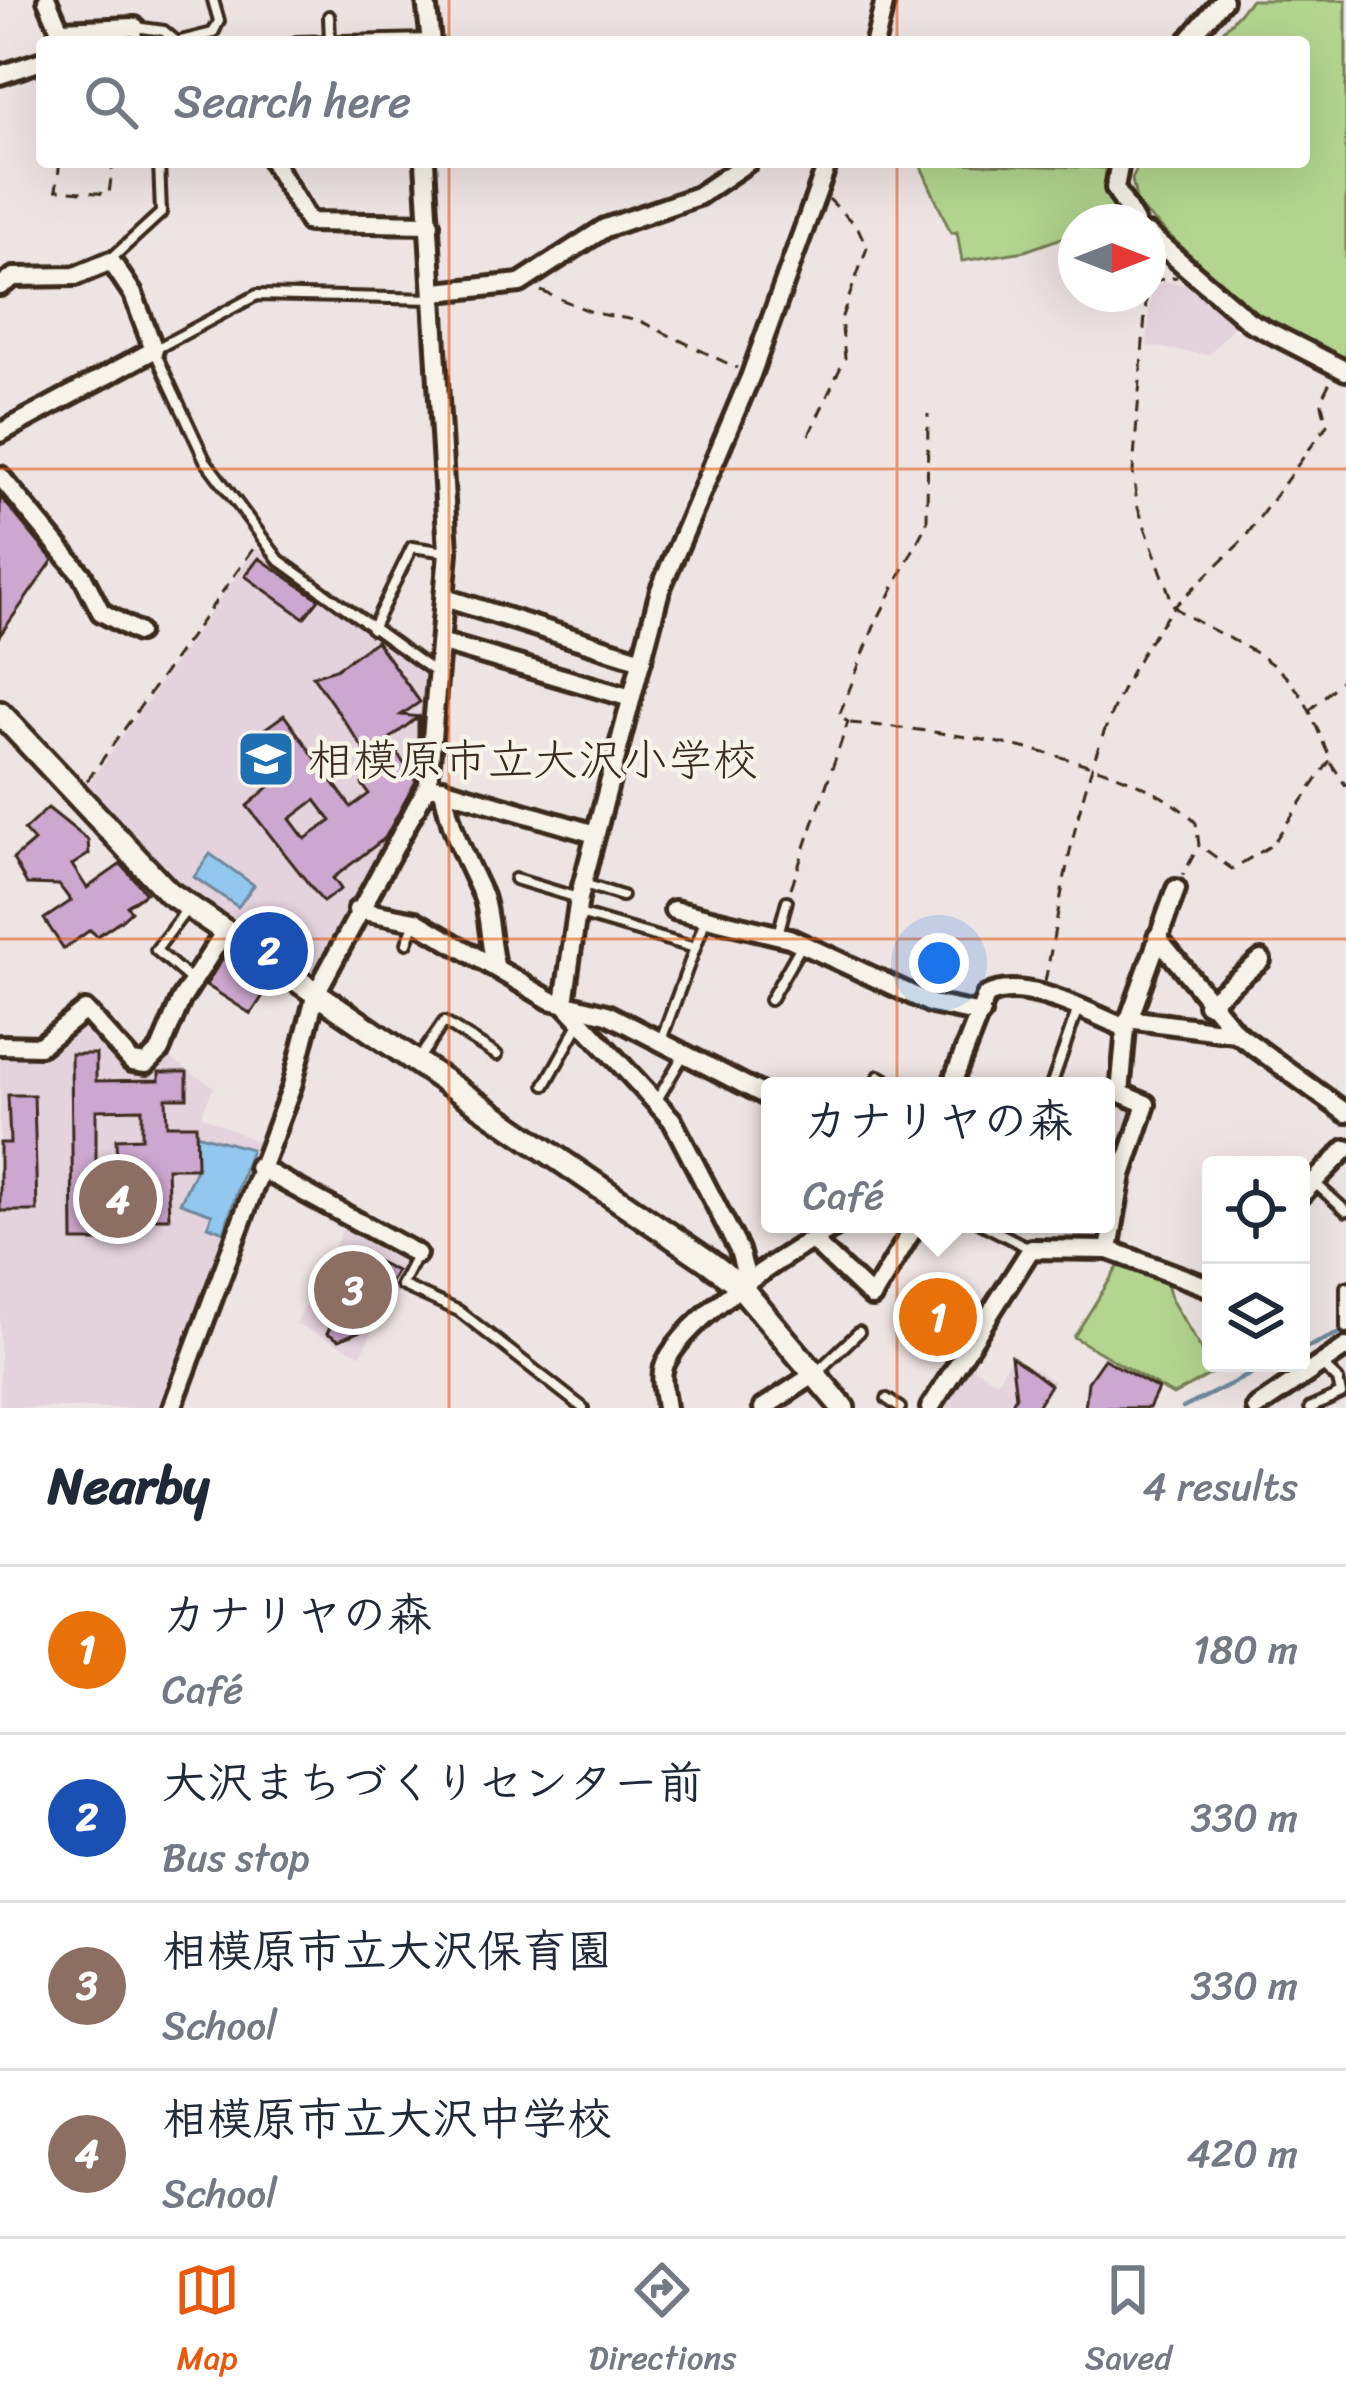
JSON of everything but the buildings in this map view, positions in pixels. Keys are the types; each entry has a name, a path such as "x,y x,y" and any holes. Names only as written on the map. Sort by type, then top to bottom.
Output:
{"street":[{"path":"47,0 58,36 136,34"},
{"path":"426,0 431,36"},
{"path":"876,36 885,0"},
{"path":"1192,36 1223,0"},
{"path":"0,75 36,63"},
{"path":"277,168 309,222 430,224"},
{"path":"425,168 437,296 448,552 435,787 455,845 485,899 485,926 496,969"},
{"path":"437,296 524,281 604,228 698,196 739,168"},
{"path":"739,1285 745,1272 739,1250 657,1100 564,1003 579,898 660,590 752,375 826,168"},
{"path":"1119,168 1114,188 1124,204"},
{"path":"1166,250 1250,322 1346,371"},
{"path":"0,286 14,277 75,276 111,261 133,294 154,350 0,433"},
{"path":"0,476 82,575 101,612 138,632"},
{"path":"448,599 642,660"},
{"path":"443,643 632,698"},
{"path":"0,713 188,907 739,1285 843,1408"},
{"path":"435,787 595,835"},
{"path":"172,1408 292,1086 316,993 357,910 435,787"},
{"path":"1115,1215 1122,1175 1146,1104 1120,1093 1127,1023 1176,889"},
{"path":"357,910 416,921 564,1003 607,1014 761,1093"},
{"path":"674,910 778,934 932,1004 981,1014"},
{"path":"0,1046 40,1046 56,1038 76,1014 90,1011 132,1062 146,1064 160,1050 225,931"},
{"path":"1156,937 1207,1004 1236,1033 1346,1113"},
{"path":"1207,1004 1262,960"},
{"path":"955,1077 986,996 997,989 1042,996 1127,1023 1236,1033"},
{"path":"1310,1187 1342,1162"},
{"path":"258,1167 417,1254"},
{"path":"665,1408 666,1362 739,1285 816,1233"},
{"path":"818,1233 872,1298 911,1233"},
{"path":"1109,1250 1112,1233"},
{"path":"934,1406 1031,1249 1109,1250 1202,1285"},
{"path":"1256,1408 1346,1347"},
{"path":"763,1408 814,1374"}],"lane":[{"path":"201,36 213,33 219,21 213,0"},
{"path":"329,16 330,36"},
{"path":"136,34 164,31 170,36"},
{"path":"111,261 161,213 159,168"},
{"path":"437,296 257,295 154,350 205,460 279,560 440,676"},
{"path":"372,629 412,547 448,552"},
{"path":"515,879 535,890 579,898 622,896"},
{"path":"579,898 695,948"},
{"path":"778,934 787,902"},
{"path":"188,907 156,950 194,982"},
{"path":"661,1040 706,920"},
{"path":"407,943 416,921"},
{"path":"770,1000 801,944"},
{"path":"1052,1077 1078,1009"},
{"path":"416,1063 444,1022 497,1055"},
{"path":"461,1032 467,1022"},
{"path":"544,1085 580,1024"},
{"path":"657,1100 686,1051"},
{"path":"1310,1191 1346,1211"},
{"path":"1006,1233 1031,1249"},
{"path":"417,1254 400,1286 459,1311 584,1408"},
{"path":"1346,1286 1346,1325"},
{"path":"814,1374 859,1332"},
{"path":"1310,1408 1339,1403 1341,1385 1322,1364"},
{"path":"887,1399 900,1408"}],"path":[{"path":"59,168 56,190 109,194 112,168"},
{"path":"809,435 845,358 841,320 867,248 858,228 819,190"},
{"path":"1166,277 1194,274"},
{"path":"524,281 595,313 640,321 668,339 752,375"},
{"path":"1146,312 1133,472 1137,506 1174,608 1256,652 1291,682 1346,786"},
{"path":"1042,996 1087,768 1154,633 1243,540 1328,425 1324,391"},
{"path":"928,414 927,523 868,642 839,716 848,722 992,738 1087,768 1180,806 1196,823 1198,845 1176,889"},
{"path":"76,795 261,539"},
{"path":"1309,711 1346,676"},
{"path":"787,902 848,722"},
{"path":"1198,845 1232,869 1264,852 1331,764"}],"shaded area":[{"path":"1166,282 1192,285 1237,322 1209,355 1147,346 1149,312 1166,312"},
{"name":"相模原市立大沢小学校","path":"256,548 434,677 424,775 316,968 307,970 180,884 85,789"},
{"path":"83,1016 125,1059 162,1053 214,1087 201,1115 257,1142 162,1408 0,1408 0,1050 46,1051"},
{"path":"347,1221 410,1255 361,1355 296,1324"},
{"path":"1012,1356 1054,1381 1037,1408 948,1408 947,1396 966,1363 997,1382"}],"green space":[{"path":"1251,0 1346,0 1346,362 1248,309 1166,232 1166,204 1137,204 1132,179 1137,168 1310,168 1310,36 1218,36"},
{"path":"922,168 1105,168 1115,204 1058,204 1058,239 1025,251 962,261 957,232 951,233"},
{"path":"1121,1262 1166,1280 1172,1301 1202,1351 1202,1372 1215,1372 1173,1395 1074,1337"}],"water":[{"path":"210,854 254,885 238,907 194,877"},
{"path":"196,1134 251,1149 224,1232 208,1226 212,1214 180,1203 197,1167"}],"waterway":[{"path":"1310,1346 1346,1330"},
{"path":"1183,1408 1255,1372"}],"place":[{"name":"相模原市立大沢小学校","path":"266,759"},
{"name":"大沢まちづくりセンター前","path":"269,951"},
{"name":"相模原市立大沢中学校","path":"118,1199"},
{"name":"相模原市立大沢保育園","path":"353,1290"},
{"name":"カナリヤの森","path":"938,1317"}]}
